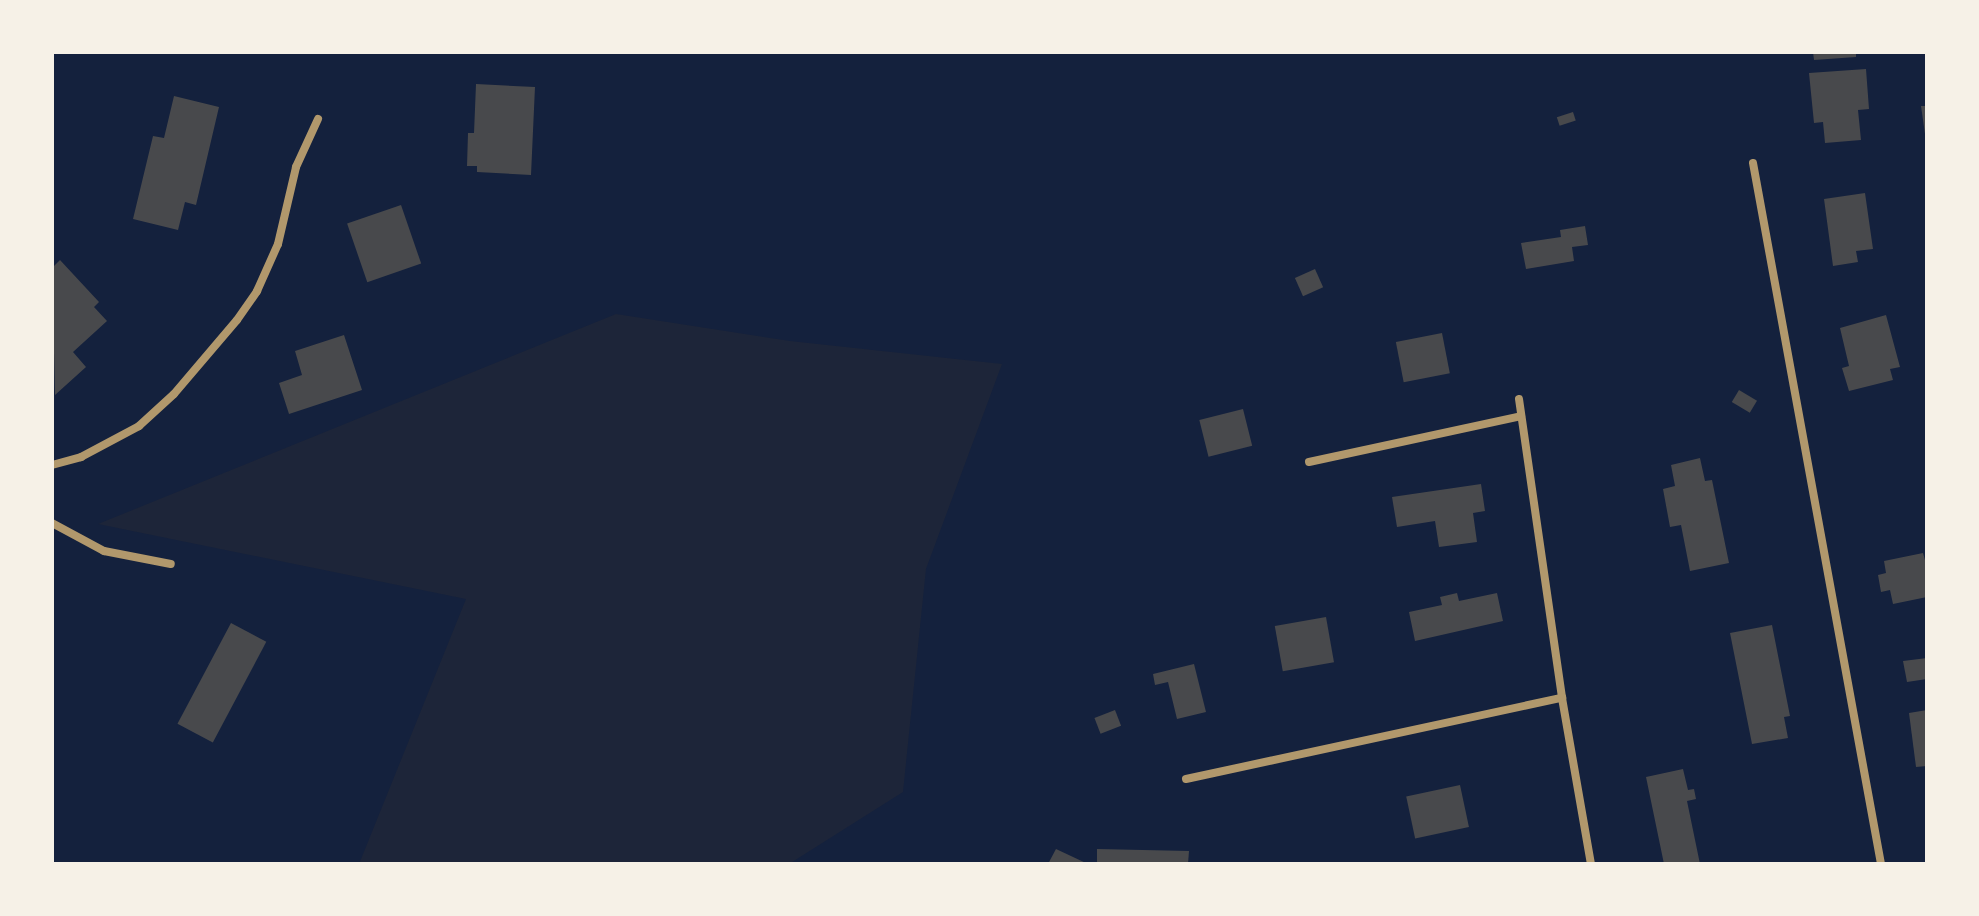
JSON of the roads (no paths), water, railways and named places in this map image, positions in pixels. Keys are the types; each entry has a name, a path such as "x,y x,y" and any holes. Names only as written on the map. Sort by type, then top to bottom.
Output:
{"street":[{"path":"52,465 81,457 139,426 174,394 237,320 257,291 278,244 296,167 318,119"},
{"path":"1753,163 1881,864"},
{"path":"1519,399 1562,698 1591,864"},
{"path":"1309,462 1521,416"},
{"path":"52,523 104,551 171,564"},
{"path":"1186,779 1562,698"}]}
